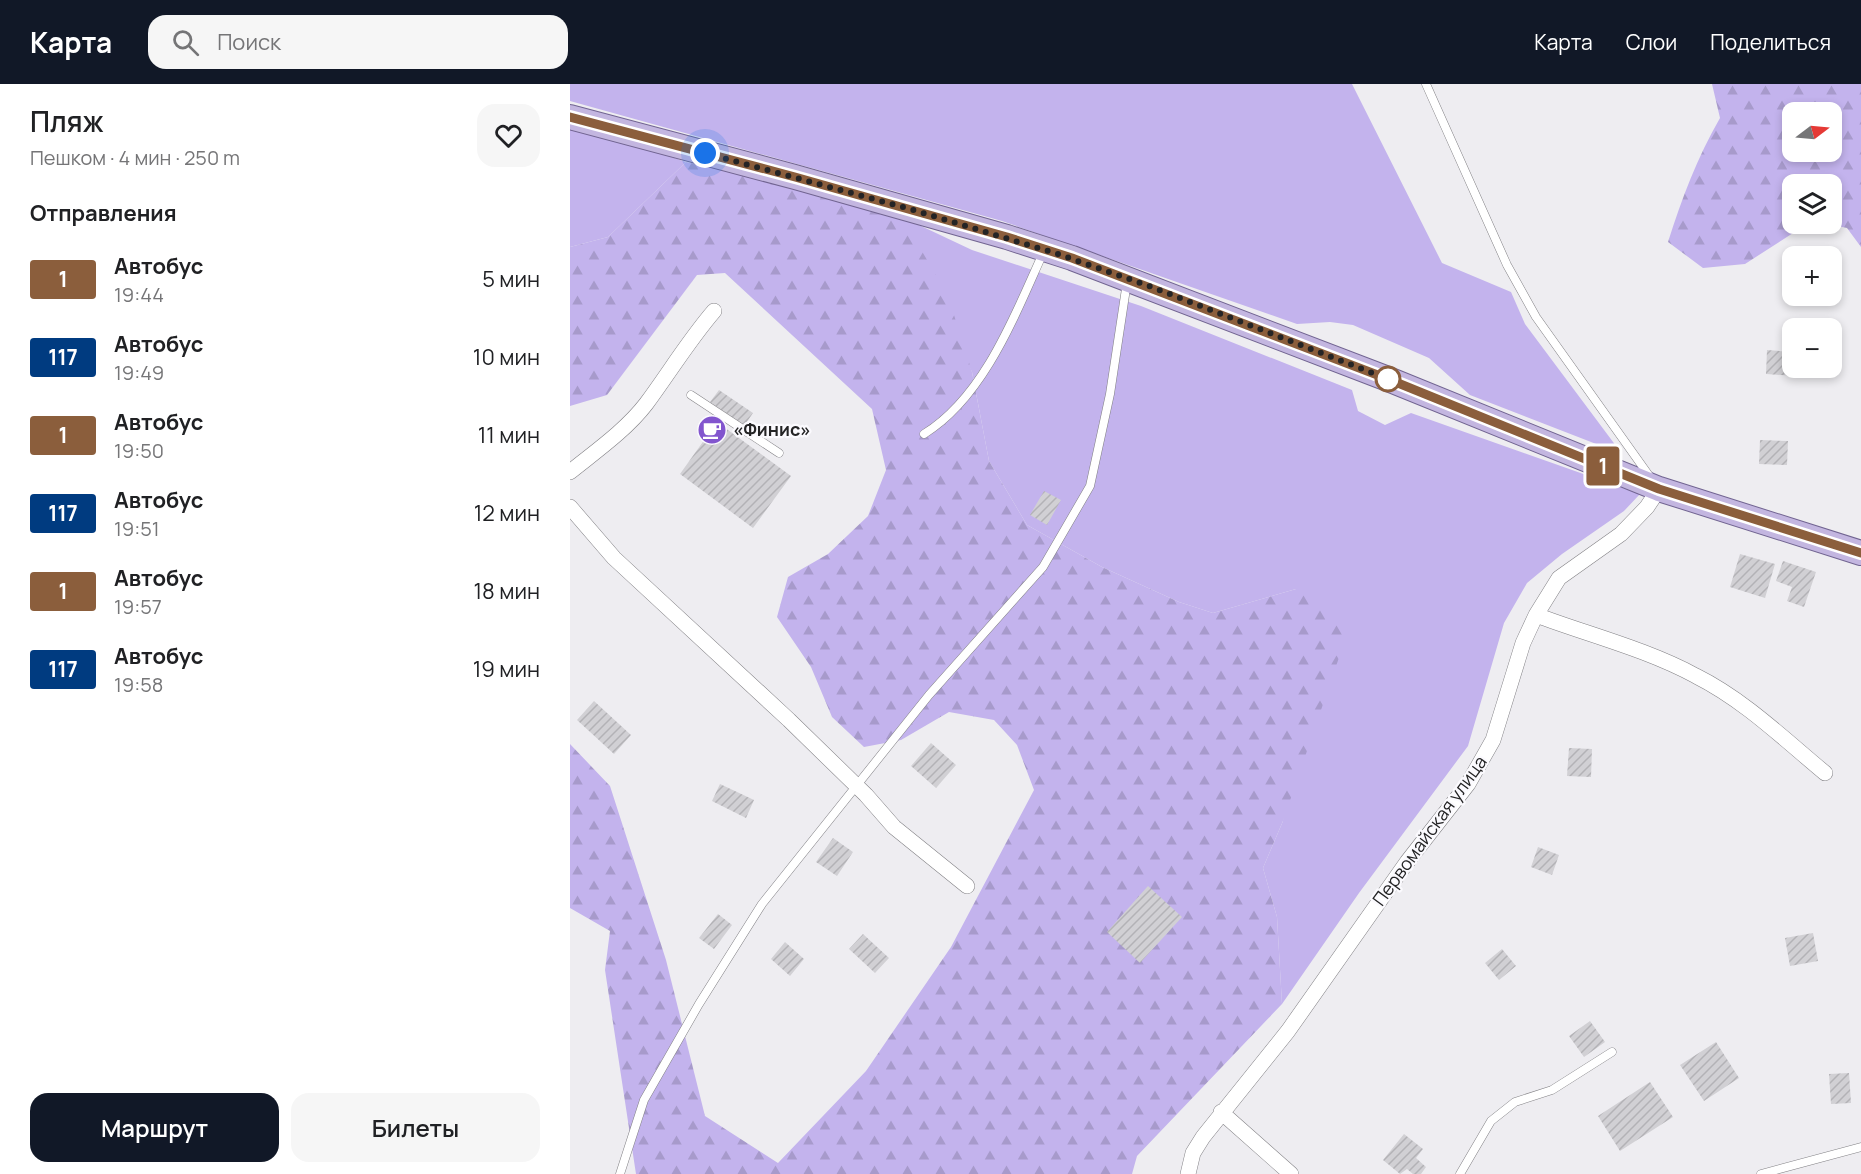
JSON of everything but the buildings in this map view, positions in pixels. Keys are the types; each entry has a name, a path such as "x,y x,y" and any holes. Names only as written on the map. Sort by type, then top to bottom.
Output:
{"main road":[{"path":"570,117 806,180 1045,249 1128,278 1377,374 1659,489 1861,553"}],"street":[{"path":"570,472 606,443 645,406 687,342 714,310"},
{"name":"Первомайская улица","path":"1188,1174 1193,1153 1221,1112 1288,1031 1407,862 1468,784 1493,740 1523,643 1536,615 1559,578 1621,534 1647,507 1659,489"},
{"path":"570,507 614,558 858,787 894,827 967,886"},
{"path":"1536,615 1616,642 1696,676 1734,699 1825,773"},
{"path":"1221,1112 1291,1174"}],"lane":[{"path":"1426,84 1507,265 1536,317 1659,489"},
{"path":"924,434 945,422 999,350 1045,249"},
{"path":"620,1174 644,1100 699,1004 762,904 858,787 929,695 1043,567 1090,486 1110,394 1128,278"},
{"path":"692,395 779,453"},
{"path":"1460,1174 1491,1121 1507,1108 1515,1102 1552,1090 1612,1052"},
{"path":"1761,1174 1861,1148"}],"green space":[{"path":"570,84 1352,84 1442,263 1511,292 1525,324 1622,454 1470,395 1429,358 1353,325 1330,322 1297,324 1002,221 570,101"},
{"path":"1712,84 1861,84 1861,247 1847,228 1842,227 1842,174 1782,174 1782,234 1792,234 1745,264 1703,268 1668,242 1704,148 1720,118"},
{"path":"570,128 614,137 686,162 608,237 570,247"},
{"path":"686,162 794,183 902,217 948,296 972,372 989,461 1027,525 1102,567 1179,602 1213,613 1296,589 1329,601 1345,640 1283,821 1263,868 1277,917 1282,1004 1137,1156 1132,1174 636,1174 605,970 610,931 570,908 570,744 610,786 666,960 705,1116 778,1163 866,1071 951,947 1034,790 1017,745 994,720 949,712 901,740 864,747 832,717 811,667 777,617 788,577 828,554 868,516 886,470 872,409 725,273 697,275 607,395 570,406 570,247 608,237"},
{"path":"902,217 972,250 1141,306 1352,390 1358,411 1385,425 1411,413 1640,494 1624,511 1562,554 1527,583 1504,623 1468,746 1359,893 1282,1004 1277,917 1263,868 1283,821 1296,589 1213,613 1179,602 1102,567 1027,525 989,461 972,372"}],"bus line":[{"name":"1","path":"570,117 795,177 1007,237 1072,258 1388,379 1659,489 1861,553"}],"place":[{"name":"«Финис»","path":"712,430"}],"route":[{"path":"705,153 1007,237 1149,286 1388,379"}]}
